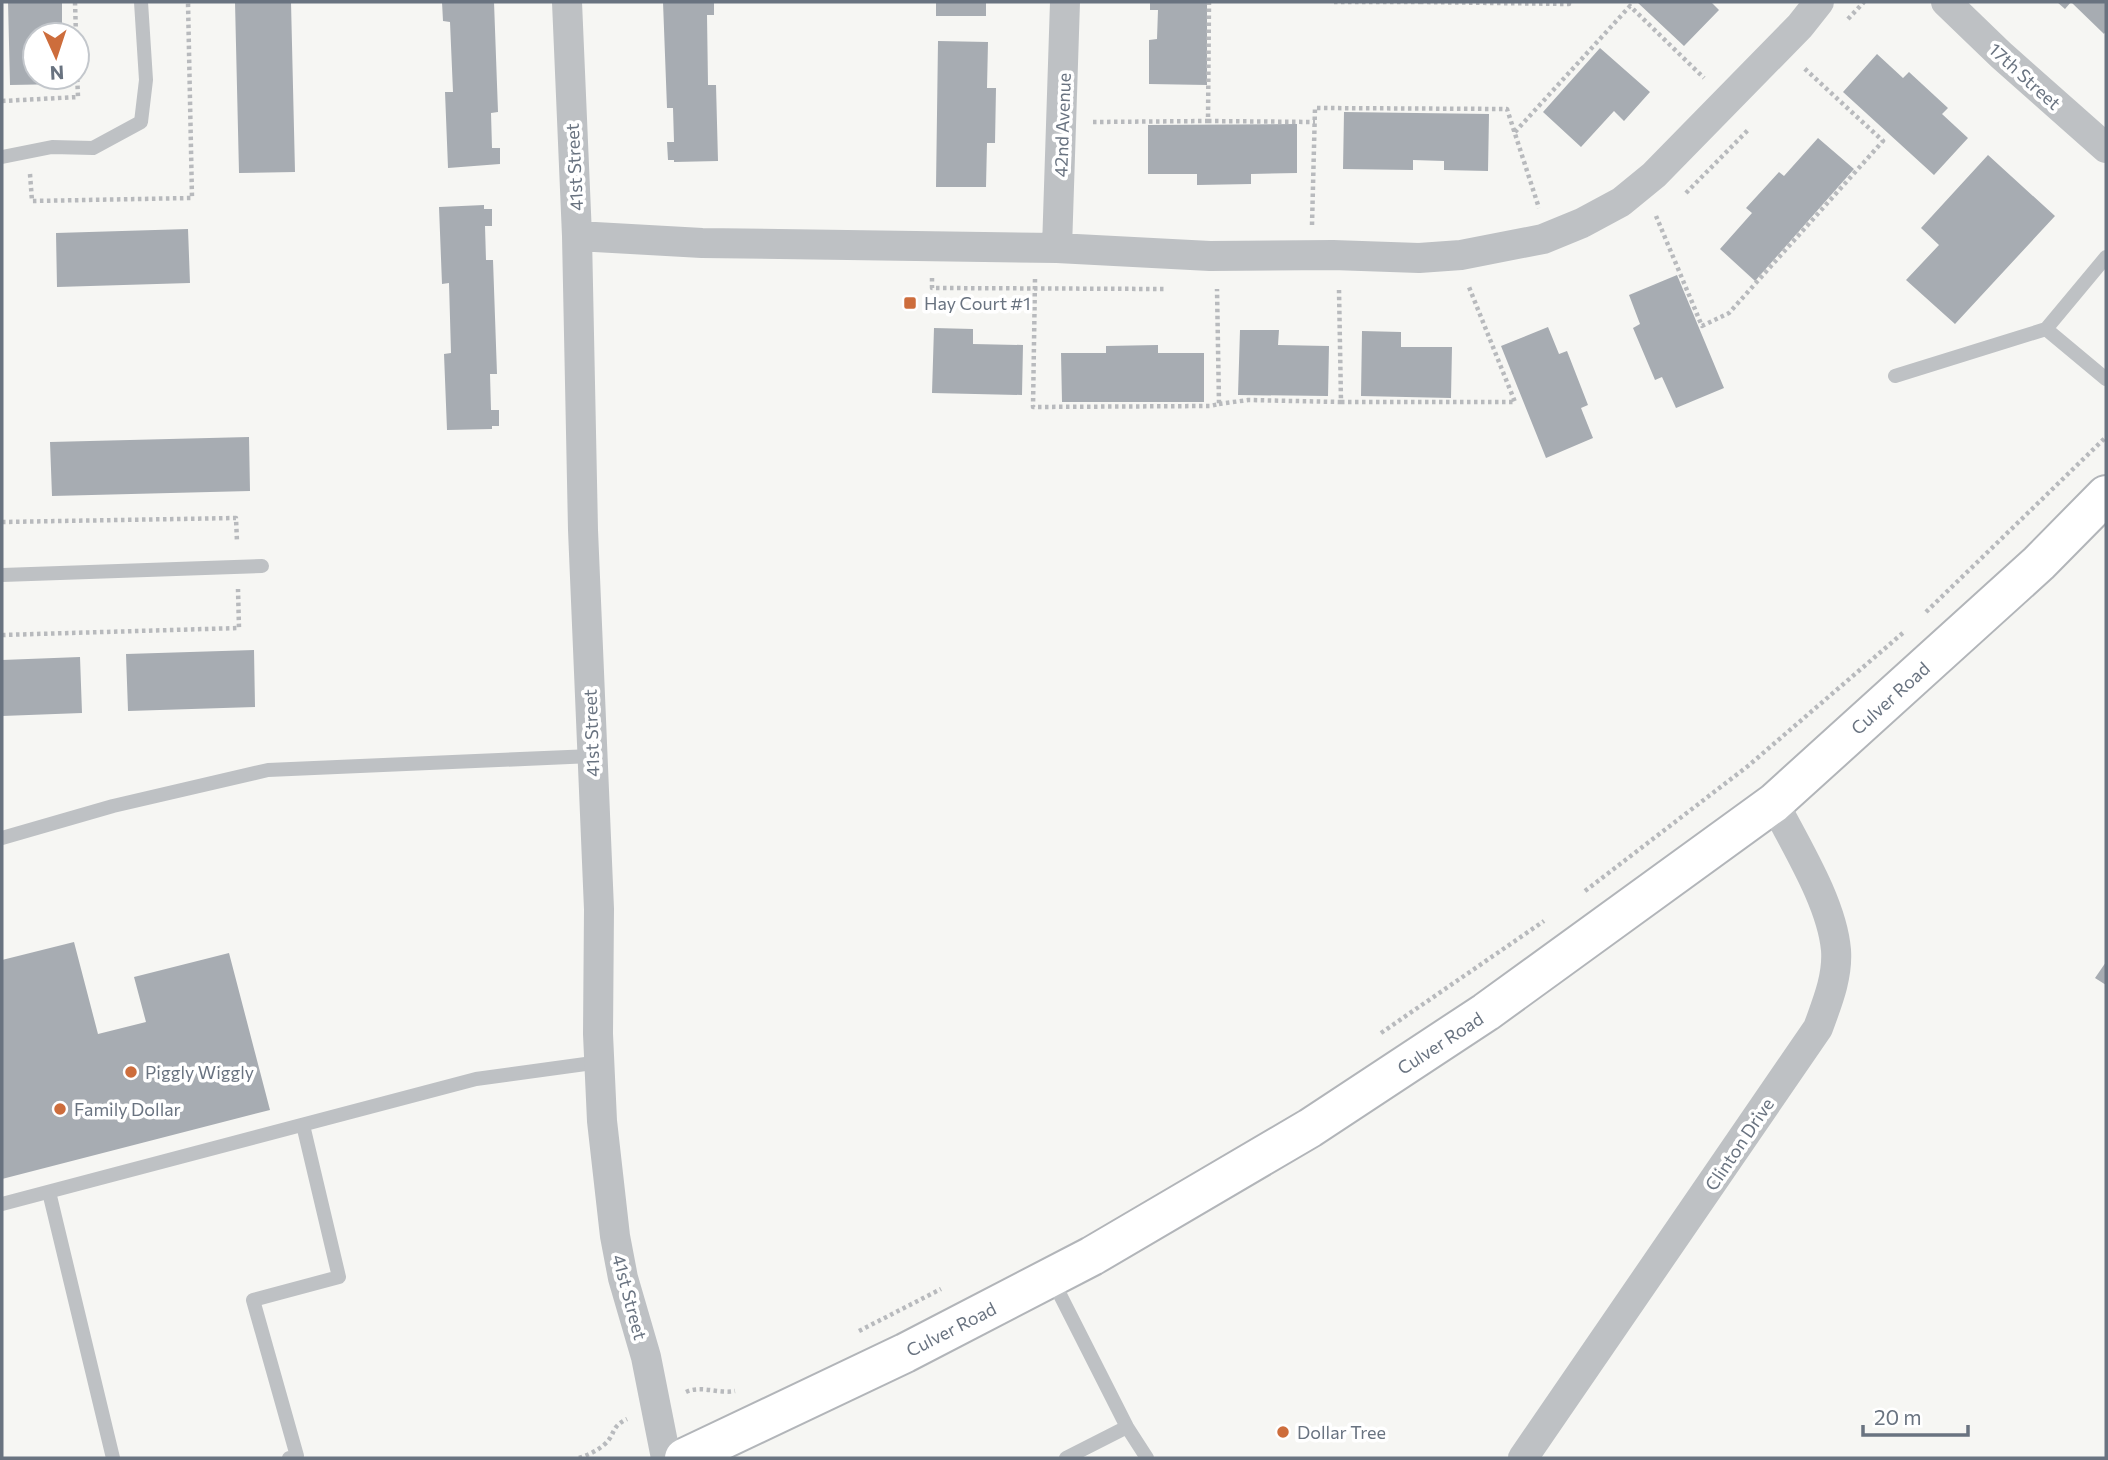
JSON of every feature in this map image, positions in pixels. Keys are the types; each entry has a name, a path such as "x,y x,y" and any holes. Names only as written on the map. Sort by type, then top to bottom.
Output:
{"main road":[{"name":"Culver Road","path":"684,1458 905,1353 1092,1256 1310,1128 1453,1034 1774,803 2039,563 2106,495"}],"street":[{"name":"41st Street","path":"567,2 578,236 583,530 599,909 602,1121 615,1236 623,1278 646,1357 666,1458"},
{"name":"42nd Avenue","path":"1058,248 1065,2"},
{"path":"578,236 702,243 1058,248 1210,256 1419,258 1461,255 1548,237 1621,202 1654,175 1800,26 1819,2"},
{"name":"17th Street","path":"1947,2 2001,55 2106,148"},
{"name":"Clinton Drive","path":"1523,1458 1818,1028 1832,991 1836,953 1830,918 1774,803"}],"lane":[{"path":"2,157 52,147 93,148 142,121 146,80 141,2"},
{"path":"1895,376 2046,329 2106,257"},
{"path":"2046,329 2106,379"},
{"path":"2,575 262,566"},
{"path":"2,838 113,806 268,771 592,756"},
{"path":"2,1204 476,1079 600,1062"},
{"path":"289,1458 297,1456 253,1300 339,1277 303,1125"},
{"path":"48,1192 113,1458"},
{"path":"1051,1277 1127,1427 1147,1458"},
{"path":"1066,1458 1127,1427"}],"path":[{"path":"75,2 76,21"},
{"path":"1208,121 1209,2"},
{"path":"1334,2 1569,2"},
{"path":"1515,132 1627,4 1727,100"},
{"path":"1656,215 1702,326 1729,313 1883,141 1804,68"},
{"path":"2,101 78,97 78,91"},
{"path":"1311,255 1315,108 1507,109 1548,237"},
{"path":"1062,123 1315,122"},
{"path":"1219,404 1248,400 1515,402 1469,287"},
{"path":"1339,290 1340,402"},
{"path":"1917,620 2106,437"},
{"path":"1577,897 1748,766 1906,629"},
{"path":"1370,1041 1554,913"},
{"path":"852,1334 952,1284"},
{"path":"579,1458 590,1455 607,1443 617,1424 695,1387 723,1393 739,1391"}],"building":[{"path":"8,2 62,2 62,21 21,21 21,85 10,85"},
{"path":"235,2 291,2 295,172 239,173"},
{"path":"442,2 494,2 498,112 491,113 492,148 500,148 500,164 448,168 445,92 453,92 450,22 443,21"},
{"path":"663,2 714,2 714,15 707,15 708,85 716,85 718,161 668,160 667,142 674,142 673,108 667,108"},
{"path":"936,2 986,2 986,16 936,16"},
{"path":"1150,2 1207,2 1207,85 1149,84 1149,40 1157,39 1158,10 1150,10"},
{"path":"1637,2 1711,2 1719,10 1684,46"},
{"path":"2057,2 2071,2 2065,9"},
{"path":"2071,2 2106,2 2104,34"},
{"path":"938,41 988,42 987,88 996,88 995,143 987,143 986,187 936,187"},
{"path":"1600,48 1650,92 1624,121 1614,111 1581,147 1543,112"},
{"path":"1877,54 1903,78 1909,72 1948,108 1942,114 1968,138 1934,175 1843,92"},
{"path":"1344,112 1489,114 1488,171 1444,170 1444,161 1413,160 1413,170 1343,169"},
{"path":"1297,124 1297,173 1251,174 1251,184 1197,185 1197,174 1148,174 1148,125"},
{"path":"1818,138 1854,169 1755,281 1720,249 1752,213 1746,208 1779,172 1784,176"},
{"path":"1988,155 2055,216 1955,324 1906,280 1939,245 1921,228"},
{"path":"484,205 484,209 492,209 492,226 485,226 486,260 493,260 497,374 490,374 491,410 499,410 499,426 492,426 492,429 447,430 444,354 451,353 449,283 442,284 439,207"},
{"path":"188,229 190,283 57,287 56,233"},
{"path":"1677,275 1724,388 1676,408 1662,377 1655,380 1633,328 1640,324 1629,295"},
{"path":"1548,327 1559,354 1567,351 1588,405 1581,408 1593,438 1546,458 1501,346"},
{"path":"934,328 973,329 973,344 1023,345 1022,395 932,393"},
{"path":"1240,330 1279,330 1278,345 1329,346 1328,396 1238,395"},
{"path":"1362,331 1401,332 1401,347 1452,347 1451,398 1361,396"},
{"path":"1158,345 1158,353 1204,353 1204,402 1062,402 1061,353 1106,353 1106,346"},
{"path":"249,437 250,491 52,496 50,442"},
{"path":"254,650 255,707 128,711 126,654"},
{"path":"80,657 82,713 2,716 2,660"},
{"name":"Piggly Wiggly","path":"74,942 98,1034 146,1022 134,977 229,953 270,1110 2,1179 2,960"},
{"path":"2106,962 2106,985 2095,978"}],"place":[{"name":"Hay Court #1","path":"910,303"},
{"name":"Piggly Wiggly","path":"131,1072"},
{"name":"Family Dollar","path":"60,1109"},
{"name":"Dollar Tree","path":"1283,1432"}]}
